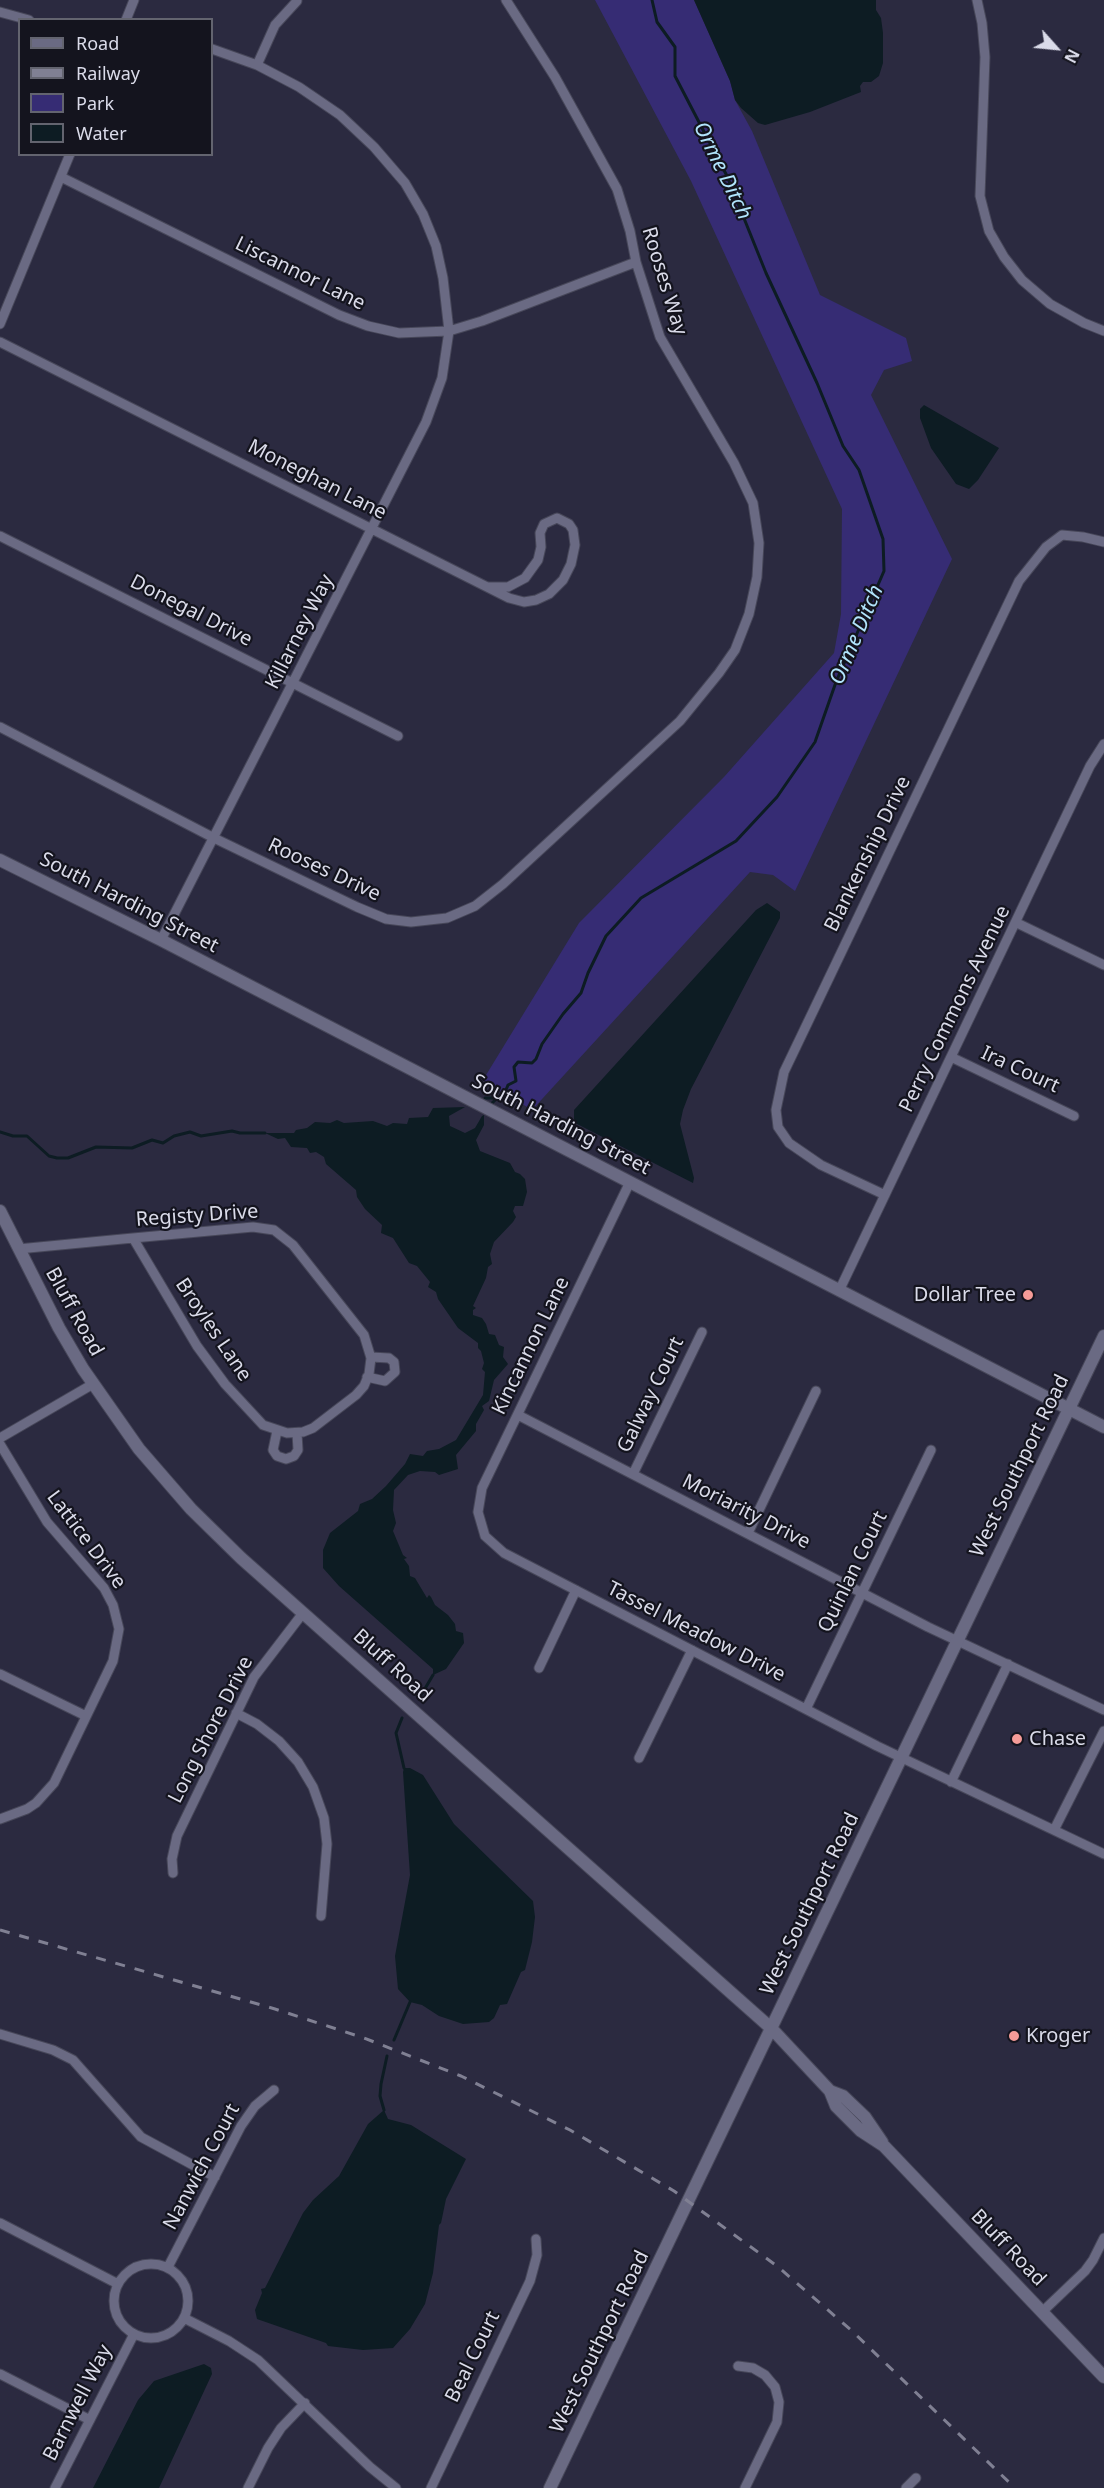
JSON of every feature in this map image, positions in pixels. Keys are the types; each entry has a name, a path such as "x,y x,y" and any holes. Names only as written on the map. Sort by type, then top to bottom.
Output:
{"main road":[{"name":"South Harding Street","path":"0,860 161,940 1104,1427"},
{"name":"Bluff Road","path":"0,1211 58,1328 93,1384 140,1449 191,1509 241,1558 772,2029 830,2091 843,2096 865,2116 884,2146 1104,2377"},
{"name":"West Southport Road","path":"550,2488 1104,1336"}],"street":[{"path":"127,18 134,0"},
{"name":"Rooses Way","path":"506,0 555,77 617,189 630,231 636,262 660,338 734,463 753,503 759,543 757,577 749,614 735,650"},
{"path":"977,0 985,57 980,196 989,231 1004,257 1019,276 1050,304 1104,331"},
{"path":"257,65 276,25 297,1"},
{"path":"0,12 22,18"},
{"name":"Killarney Way","path":"161,940 426,422 442,378 449,331 443,278 436,246 423,214 405,183 374,147 340,115 299,87 257,65 213,49"},
{"path":"0,324 69,156"},
{"name":"Liscannor Lane","path":"61,177 339,315 368,326 399,333 449,331 482,321 636,262"},
{"name":"Moneghan Lane","path":"0,342 509,598 524,602 536,600 549,594 563,580 571,564 575,545 573,530 569,524 557,518 544,524 540,533 541,547 538,560 525,578 508,587 489,587"},
{"name":"Blankenship Drive","path":"885,1195 821,1165 789,1143 778,1127 776,1110 784,1072 1019,581 1046,547 1062,535 1104,542"},
{"name":"Donegal Drive","path":"0,536 398,736"},
{"name":"Rooses Drive","path":"0,727 214,838 357,908 386,919 411,922 447,918 475,906 503,884 680,721 735,650"},
{"name":"Perry Commons Avenue","path":"839,1291 1017,923 1090,766 1104,744"},
{"path":"1017,923 1104,965"},
{"name":"Ira Court","path":"951,1058 1074,1116"},
{"name":"Kincannon Lane","path":"482,1528 478,1512 481,1493 630,1182"},
{"name":"Registy Drive","path":"18,1249 253,1227 280,1233 293,1245 361,1331 369,1346 367,1377 356,1395 322,1422"},
{"name":"Broyles Lane","path":"133,1238 183,1324 211,1365 256,1419 277,1431 297,1433 313,1428 322,1422"},
{"name":"Galway Court","path":"633,1474 702,1332"},
{"path":"367,1377 386,1381 395,1372 394,1362 389,1358 370,1357"},
{"path":"0,1438 93,1384"},
{"path":"748,1533 816,1391"},
{"name":"Moriarity Drive","path":"518,1415 863,1593 1104,1710"},
{"path":"277,1431 273,1450 278,1456 286,1459 294,1456 298,1450 297,1433"},
{"name":"Lattice Drive","path":"0,1444 41,1514 104,1588 113,1605 118,1629 113,1661 86,1716"},
{"name":"Quinlan Court","path":"806,1709 931,1450"},
{"name":"Tassel Meadow Drive","path":"482,1528 489,1541 500,1551 902,1758 1104,1854"},
{"path":"539,1668 576,1590"},
{"name":"Long Shore Drive","path":"173,1873 172,1859 177,1836 236,1713 254,1677 303,1612"},
{"path":"639,1758 692,1650"},
{"path":"951,1782 1008,1664"},
{"path":"0,1674 86,1716 54,1783 36,1803 18,1814 0,1819"},
{"path":"236,1713 257,1724 279,1741 303,1768 316,1793 324,1818 327,1844 321,1916"},
{"path":"1054,1830 1104,1731"},
{"path":"0,2034 53,2050 73,2060 141,2137 215,2177"},
{"name":"Nanwich Court","path":"168,2267 246,2118 255,2106 274,2090"},
{"path":"0,2223 118,2284"},
{"path":"1042,2312 1085,2271 1104,2238"},
{"name":"Beal Court","path":"430,2488 530,2281 537,2255 536,2239"},
{"path":"151,2263 168,2267 180,2277 187,2289 188,2304 184,2318 177,2328 162,2336 150,2338 134,2334 123,2326 116,2314 114,2301 118,2284 126,2273 138,2266 151,2263"},
{"path":"184,2318 252,2356 305,2403 370,2467 396,2488"},
{"name":"Barnwell Way","path":"55,2488 134,2334"},
{"path":"738,2366 753,2368 765,2375 775,2387 779,2402 777,2422 745,2488"},
{"path":"0,2374 90,2420"},
{"path":"248,2488 275,2438 305,2403"},
{"path":"906,2488 916,2478"}],"green space":[{"path":"595,0 694,0 730,81 735,100 752,131 820,295 906,338 912,361 884,370 871,395 952,559 795,891 773,875 750,872 532,1110 483,1080 579,923 724,777 834,653 841,614 842,509 691,181"}],"water":[{"path":"694,0 876,0 876,10 881,18 883,33 883,63 879,76 871,82 863,82 860,86 861,92 810,112 765,125 758,123 735,100 730,81"},
{"path":"924,405 999,448 978,480 969,489 956,484 931,448 920,418 920,409"},
{"path":"767,903 780,912 780,918 691,1089 683,1110 680,1124 694,1178 693,1183 577,1124 574,1119 574,1110 756,910"},
{"path":"465,1107 449,1116 450,1126 465,1133 475,1128 484,1115 484,1125 476,1140 480,1151 510,1163 515,1172 525,1179 527,1192 523,1206 515,1206 513,1211 516,1217 513,1222 494,1242 490,1254 492,1264 488,1267 486,1278 473,1306 476,1308 473,1310 473,1315 482,1318 489,1334 495,1335 499,1345 504,1347 503,1357 508,1364 494,1380 489,1401 482,1406 484,1410 476,1424 476,1431 456,1455 458,1469 439,1475 435,1472 420,1471 408,1475 394,1490 393,1510 396,1523 393,1531 403,1555 407,1558 404,1559 409,1566 410,1576 415,1578 427,1598 429,1595 435,1605 448,1615 455,1624 456,1631 463,1633 464,1643 446,1669 433,1675 433,1669 339,1586 323,1568 323,1550 330,1533 358,1511 360,1504 372,1499 386,1486 405,1464 410,1454 423,1456 427,1451 439,1449 456,1440 483,1395 485,1372 482,1369 484,1363 481,1351 478,1343 458,1328 438,1299 436,1292 428,1287 430,1282 417,1266 409,1263 393,1238 381,1233 382,1225 365,1209 357,1197 356,1190 326,1164 324,1157 316,1152 310,1153 307,1148 291,1147 285,1138 278,1139 265,1133 294,1133 315,1122 330,1123 337,1120 344,1123 373,1121 387,1126 393,1123 407,1124 409,1118 428,1117 433,1108"},
{"path":"404,1768 410,1768 423,1775 454,1824 533,1901 535,1917 525,1970 521,1972 507,2004 500,2005 494,2018 489,2022 463,2024 439,2016 422,2005 410,2002 398,1989 395,1956 410,1875"},
{"path":"384,2110 388,2119 411,2125 466,2159 446,2199 425,2304 410,2329 393,2348 363,2350 328,2346 326,2343 257,2319 255,2310 262,2293 261,2289 265,2288 303,2213 313,2200 339,2176 368,2124"},
{"path":"204,2364 211,2368 212,2374 159,2488 93,2488 138,2400 154,2381"}],"waterway":[{"name":"Orme Ditch","path":"492,1103 506,1090 508,1085 516,1081 514,1067 518,1062 532,1063 536,1059 542,1044 581,993 606,936 641,898 736,841 777,797 815,742 836,682 884,571 883,539 859,470 843,446 817,383 766,273 727,176 675,76 675,47 657,22 652,0"},
{"path":"485,1098 498,1098"},
{"path":"0,1132 13,1136 27,1136 49,1156 57,1158 68,1158 96,1147 132,1148 152,1140 163,1143 174,1136 190,1132 201,1136 232,1131 265,1133"},
{"name":"Orme Ditch","path":"420,1697 433,1675"},
{"name":"Orme Ditch","path":"402,1718 396,1733 404,1768"},
{"name":"Orme Ditch","path":"394,2040 410,2002"},
{"name":"Orme Ditch","path":"384,2110 380,2096 387,2056"}],"railway":[{"path":"0,1930 275,2009 364,2038 461,2076 570,2130 674,2191 777,2266 851,2330 1015,2488"}],"place":[{"name":"Dollar Tree","path":"1028,1295"},
{"name":"Chase","path":"1017,1739"},
{"name":"Kroger","path":"1014,2036"}]}
